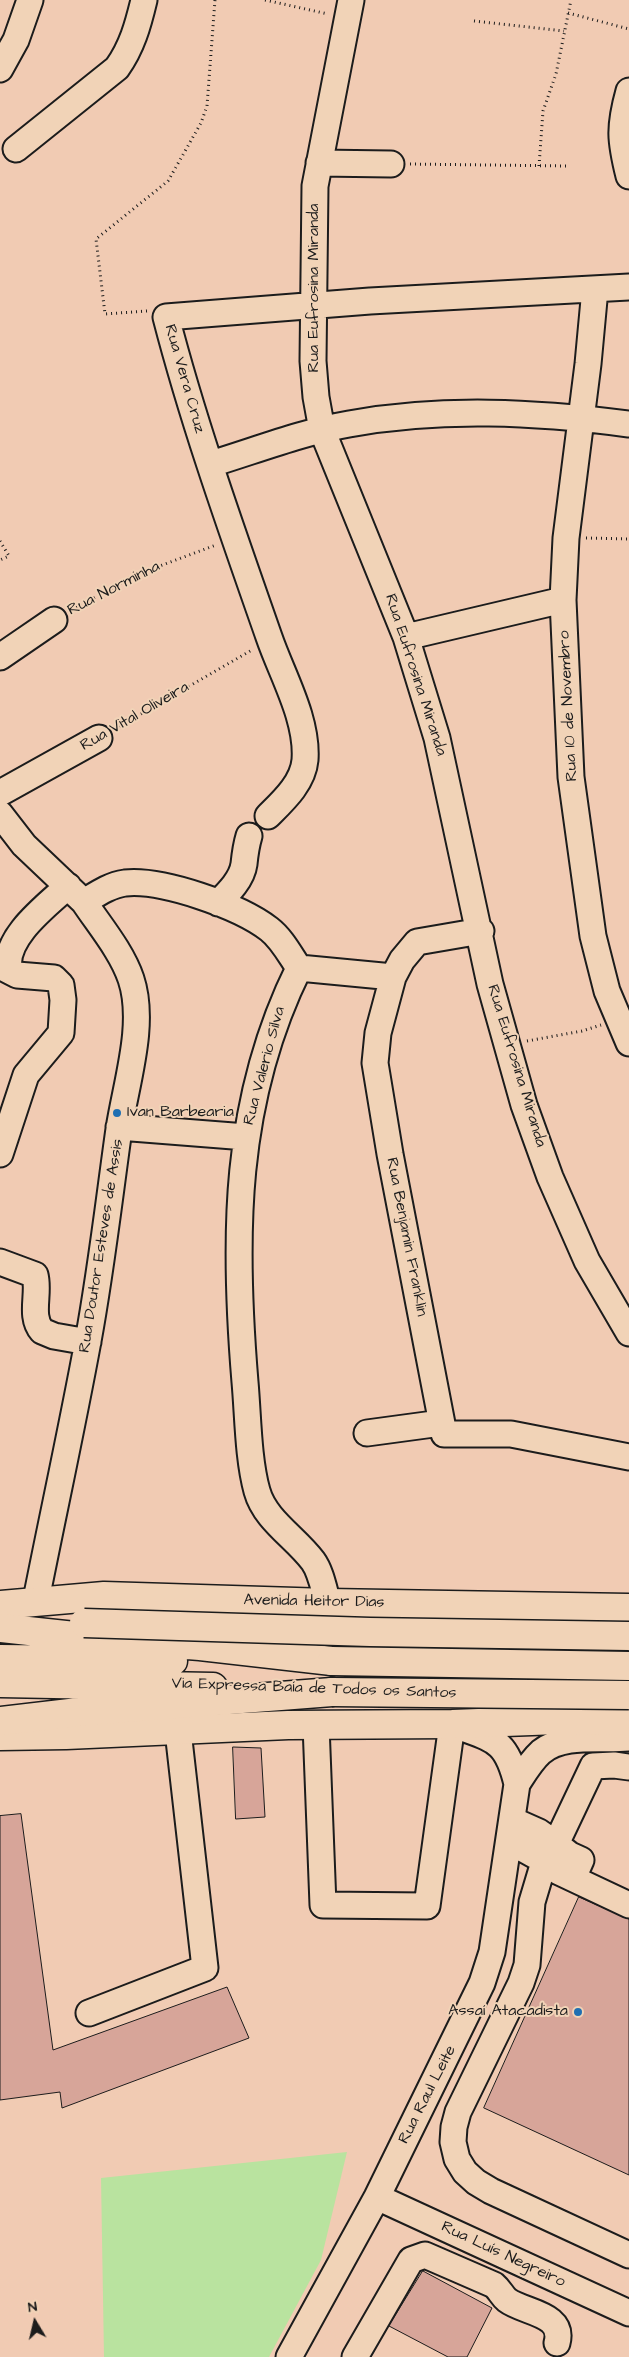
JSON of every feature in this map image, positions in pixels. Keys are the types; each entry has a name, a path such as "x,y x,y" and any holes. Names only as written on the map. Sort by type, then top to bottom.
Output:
{"main road":[{"name":"Avenida Heitor Dias","path":"0,1604 104,1596 328,1603 629,1608"},
{"path":"520,1606 550,1627 564,1645 568,1659 566,1677 560,1692 548,1706 524,1721"},
{"path":"0,1623 85,1651"},
{"path":"0,1628 85,1651 370,1632 629,1636"},
{"name":"Via Expressa Baía de Todos os Santos","path":"0,1659 85,1651 332,1661 629,1666"},
{"name":"Via Expressa Baía de Todos os Santos","path":"0,1683 85,1651 184,1685 332,1692 629,1695"},
{"path":"0,1721 88,1711 332,1692"},
{"path":"0,1736 316,1725 629,1721"}],"street":[{"path":"0,69 16,40 30,0"},
{"path":"16,149 117,68 127,54 137,28 144,0"},
{"name":"Rua Eufrosina Miranda","path":"349,9 315,186 312,306 313,361 316,397 322,430 406,637 438,738 490,984 524,1106 550,1177 586,1261 629,1333"},
{"path":"629,91 620,133 629,176"},
{"path":"319,162 391,164"},
{"name":"Rua Vera Cruz","path":"268,816 284,800 298,781 305,762 304,744 295,706 270,640 183,384 166,317 312,306 629,287"},
{"name":"Rua 10 de Novembro","path":"595,290 588,364 566,538 563,600 571,777 593,936 607,991 629,1043"},
{"path":"211,464 322,430 377,420 451,412 496,412 581,418 629,424"},
{"path":"406,637 563,600"},
{"name":"Rua Norminha","path":"0,656 54,620"},
{"name":"Rua Vital Oliveira","path":"0,793 99,738"},
{"path":"0,814 24,845 76,894"},
{"path":"218,903 234,886 244,866 245,849 249,836"},
{"path":"0,1154 26,1075 47,1049 56,1042 62,1025 61,985 54,978 17,975 4,968 10,950 25,928 76,894 105,890 127,883 186,891 218,903 269,929 279,938 299,968 393,977"},
{"name":"Rua Doutor Esteves de Assis","path":"36,1600 88,1342 106,1237 119,1127 135,1032 135,1007 131,980 120,958 76,894"},
{"name":"Rua Benjamin Franklin","path":"441,1423 390,1154 375,1063 378,1033 393,977 402,960 417,942 480,931"},
{"name":"Rua Valerio Silva","path":"299,968 282,1002 270,1040 256,1088 246,1137 238,1205 238,1269 250,1442 256,1490 270,1516 314,1562 328,1603"},
{"path":"119,1127 246,1137"},
{"path":"0,1262 35,1275 38,1285 36,1319 42,1331 54,1336 88,1342"},
{"path":"366,1433 441,1423 444,1434 511,1434 629,1456"},
{"path":"316,1725 323,1905 427,1906 452,1724"},
{"name":"Rua Raul Leite","path":"452,1724 490,1739 507,1752 518,1784"},
{"path":"89,2013 205,1968 178,1731"},
{"name":"Rua Raul Leite","path":"289,2357 377,2197 482,1983 492,1952 518,1784 532,1761 548,1747 566,1741 629,1738"},
{"path":"629,1767 614,1765 593,1766 550,1853 532,1902 527,1965 521,1983 458,2112 453,2142 457,2158 465,2172 476,2182 491,2191 629,2256"},
{"path":"510,1831 550,1853 570,1855 581,1860 573,1878 629,1905"},
{"name":"Rua Luís Negreiro","path":"377,2197 629,2313"},
{"path":"355,2357 411,2260 425,2255 494,2285 502,2291 504,2305 554,2323 558,2336 557,2343"}],"path":[{"path":"166,317 157,310 105,314 96,239 168,181 201,123 208,106 215,0"},
{"path":"265,0 349,9"},
{"path":"539,166 543,111 556,74 571,0"},
{"path":"568,14 629,29"},
{"path":"474,21 564,31"},
{"path":"391,164 566,166"},
{"name":"Rua Norminha","path":"54,620 133,576 236,538"},
{"path":"566,538 629,539"},
{"path":"0,541 9,556 0,560"},
{"name":"Rua Vital Oliveira","path":"99,738 270,640"},
{"path":"506,1044 582,1031 619,1019"}],"green space":[{"path":"347,2152 321,2260 269,2357 104,2357 101,2178"}],"building":[{"path":"233,1747 261,1748 265,1817 236,1819"},
{"path":"21,1814 53,2050 227,1987 249,2038 62,2108 60,2092 0,2100 0,1816"},
{"name":"Assaí Atacadista","path":"579,1897 629,1919 629,2175 484,2108"},
{"path":"423,2271 492,2308 467,2357 448,2357 389,2326"}],"place":[{"name":"Ivan Barbearia","path":"117,1113"},
{"name":"Assaí Atacadista","path":"578,2012"}]}
